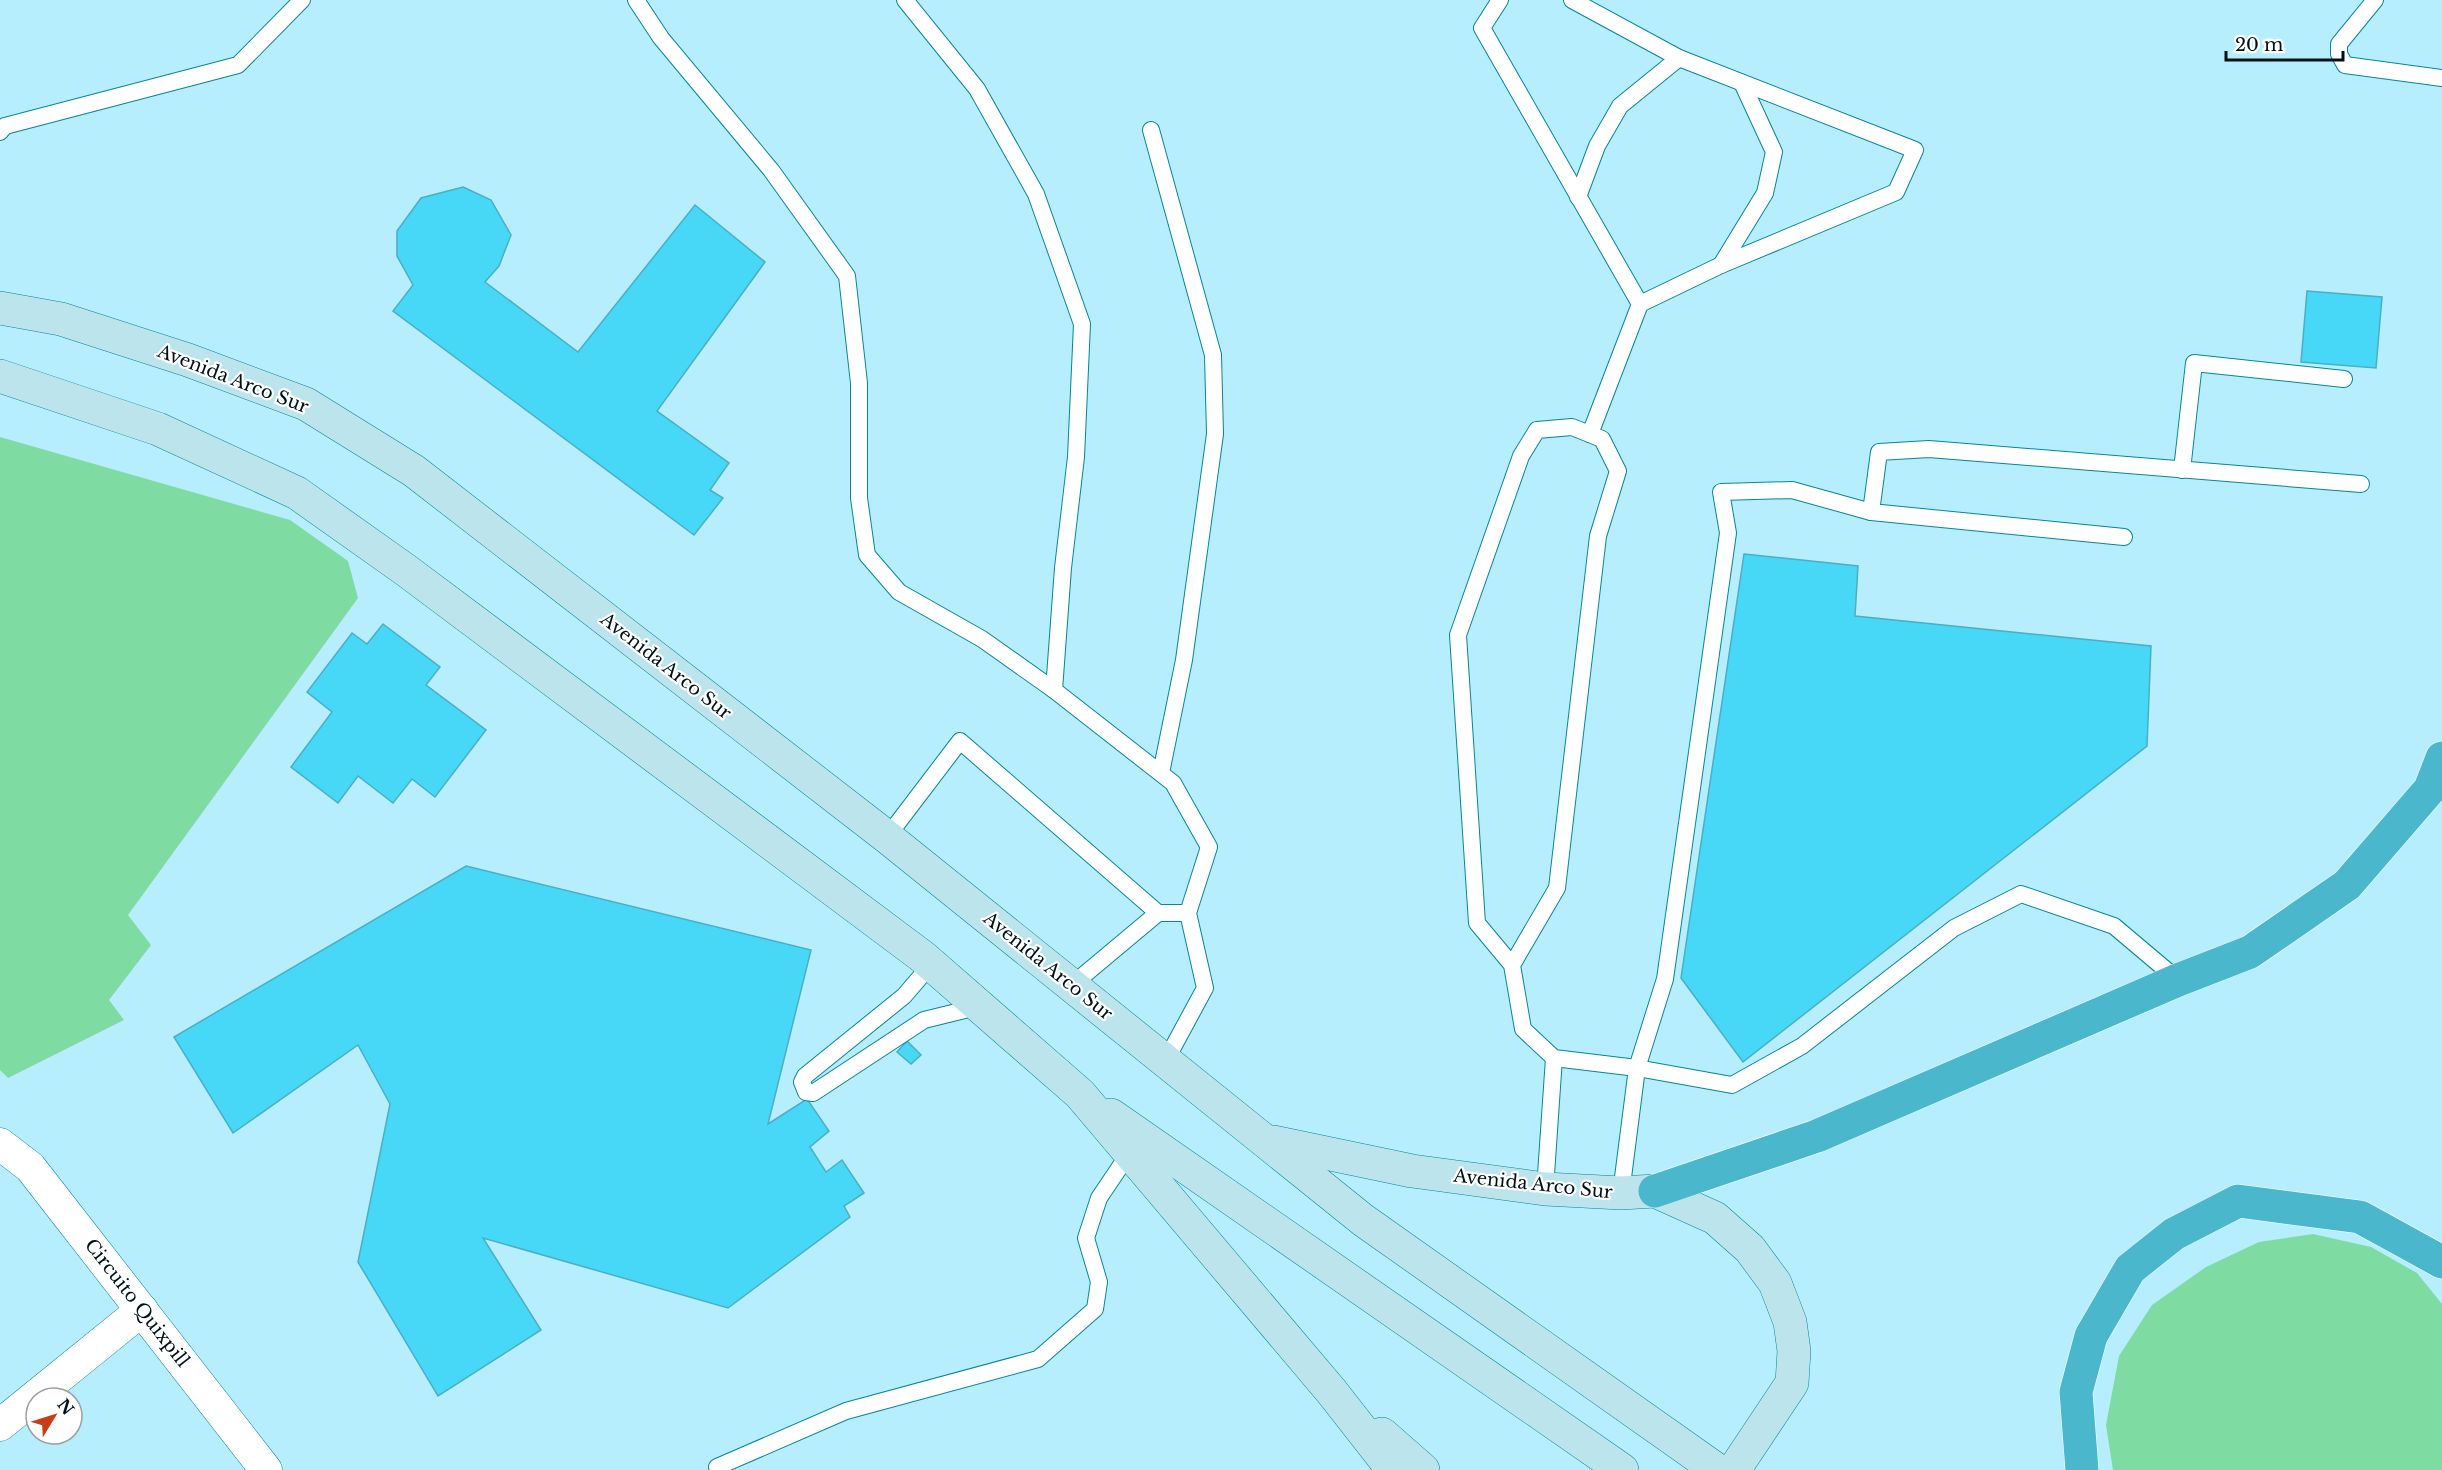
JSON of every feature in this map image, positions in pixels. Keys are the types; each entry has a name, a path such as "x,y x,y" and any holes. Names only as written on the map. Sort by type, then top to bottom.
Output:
{"highway":[{"path":"1655,1191 1817,1136 2178,980 2250,952 2347,885 2430,789 2442,758"},
{"path":"2082,1470 2076,1392 2091,1336 2130,1269 2174,1234 2238,1201 2360,1217 2442,1262"}],"main road":[{"name":"Avenida Arco Sur","path":"0,308 61,319 188,360 306,404 414,471 887,837 1165,1062 1268,1141 1363,1220 1710,1465"},
{"path":"0,376 158,429 297,494 406,571 923,957 982,1006 1135,1145 1393,1470"},
{"name":"Avenida Arco Sur","path":"1268,1141 1412,1171 1545,1189 1621,1193 1655,1191 1715,1218 1750,1249 1775,1283 1790,1322 1794,1351 1792,1383 1734,1470"},
{"path":"1135,1145 1622,1470"},
{"path":"1332,1392 1423,1470"}],"street":[{"name":"Circuito Quixpill","path":"0,1144 30,1167 266,1470"},
{"path":"0,1425 142,1310"}],"lane":[{"path":"0,132 5,126 238,65 302,0"},
{"path":"636,0 661,38 771,170 847,276 859,383 860,498 867,555 899,592 982,639 1054,690 1173,783 1209,847 1188,913 1204,988 1165,1062"},
{"path":"905,0 977,89 1036,194 1082,324 1076,457 1063,568 1054,690"},
{"path":"1500,0 1482,28 1640,304"},
{"path":"1572,0 1679,58 1743,85 1915,150 1896,192 1721,265 1640,304 1590,434"},
{"path":"2375,0 2339,44 2339,54 2345,65 2442,78"},
{"path":"1578,197 1598,146 1620,106 1679,58"},
{"path":"1721,265 1765,193 1774,152 1743,85"},
{"path":"1150,130 1213,355 1215,434 1184,660 1161,773"},
{"path":"2182,470 2194,363 2344,379"},
{"path":"1512,965 1557,888 1598,536 1618,471 1602,439 1572,427 1537,430 1521,456 1458,634 1477,922 1512,965 1523,1029 1554,1058 1637,1068 1732,1085 1802,1046 1954,928 2021,894 2114,926 2178,980"},
{"path":"1870,512 1879,452 1929,449 2361,484"},
{"path":"1621,1193 1637,1068 1665,979 1728,533 1721,492 1792,490 1870,512 2124,537"},
{"path":"887,837 960,741 1158,913"},
{"path":"1072,985 1158,913 1188,913"},
{"path":"923,957 922,975 904,996 805,1076 802,1082 806,1092 813,1093 924,1020 982,1006"},
{"path":"1545,1189 1554,1058"},
{"path":"717,1467 846,1412 1038,1359 1095,1309 1099,1282 1086,1238 1099,1198 1135,1145"}],"green space":[{"path":"0,437 290,520 348,561 358,598 128,915 151,945 109,1000 124,1020 8,1078 0,1070"},
{"path":"2313,1234 2371,1247 2417,1273 2442,1304 2442,1470 2113,1470 2106,1425 2119,1356 2152,1305 2206,1267 2259,1242"}],"building":[{"path":"463,187 491,200 511,235 499,266 485,282 578,352 695,205 765,262 657,411 729,463 710,490 723,498 694,535 393,311 413,285 397,256 397,231 421,198"},
{"path":"2307,291 2382,297 2376,368 2301,362"},
{"path":"1744,554 1858,566 1855,616 2151,646 2147,746 1743,1062 1681,978"},
{"path":"383,624 440,667 426,685 486,730 435,797 412,779 393,803 358,776 338,803 291,767 332,712 307,692 352,633 367,644"},
{"path":"466,866 811,950 768,1124 807,1099 829,1131 810,1147 826,1172 842,1160 864,1193 844,1206 850,1217 728,1308 483,1238 541,1330 438,1396 358,1262 390,1104 358,1045 233,1133 174,1037"},
{"path":"907,1041 921,1055 911,1064 897,1052"}]}
